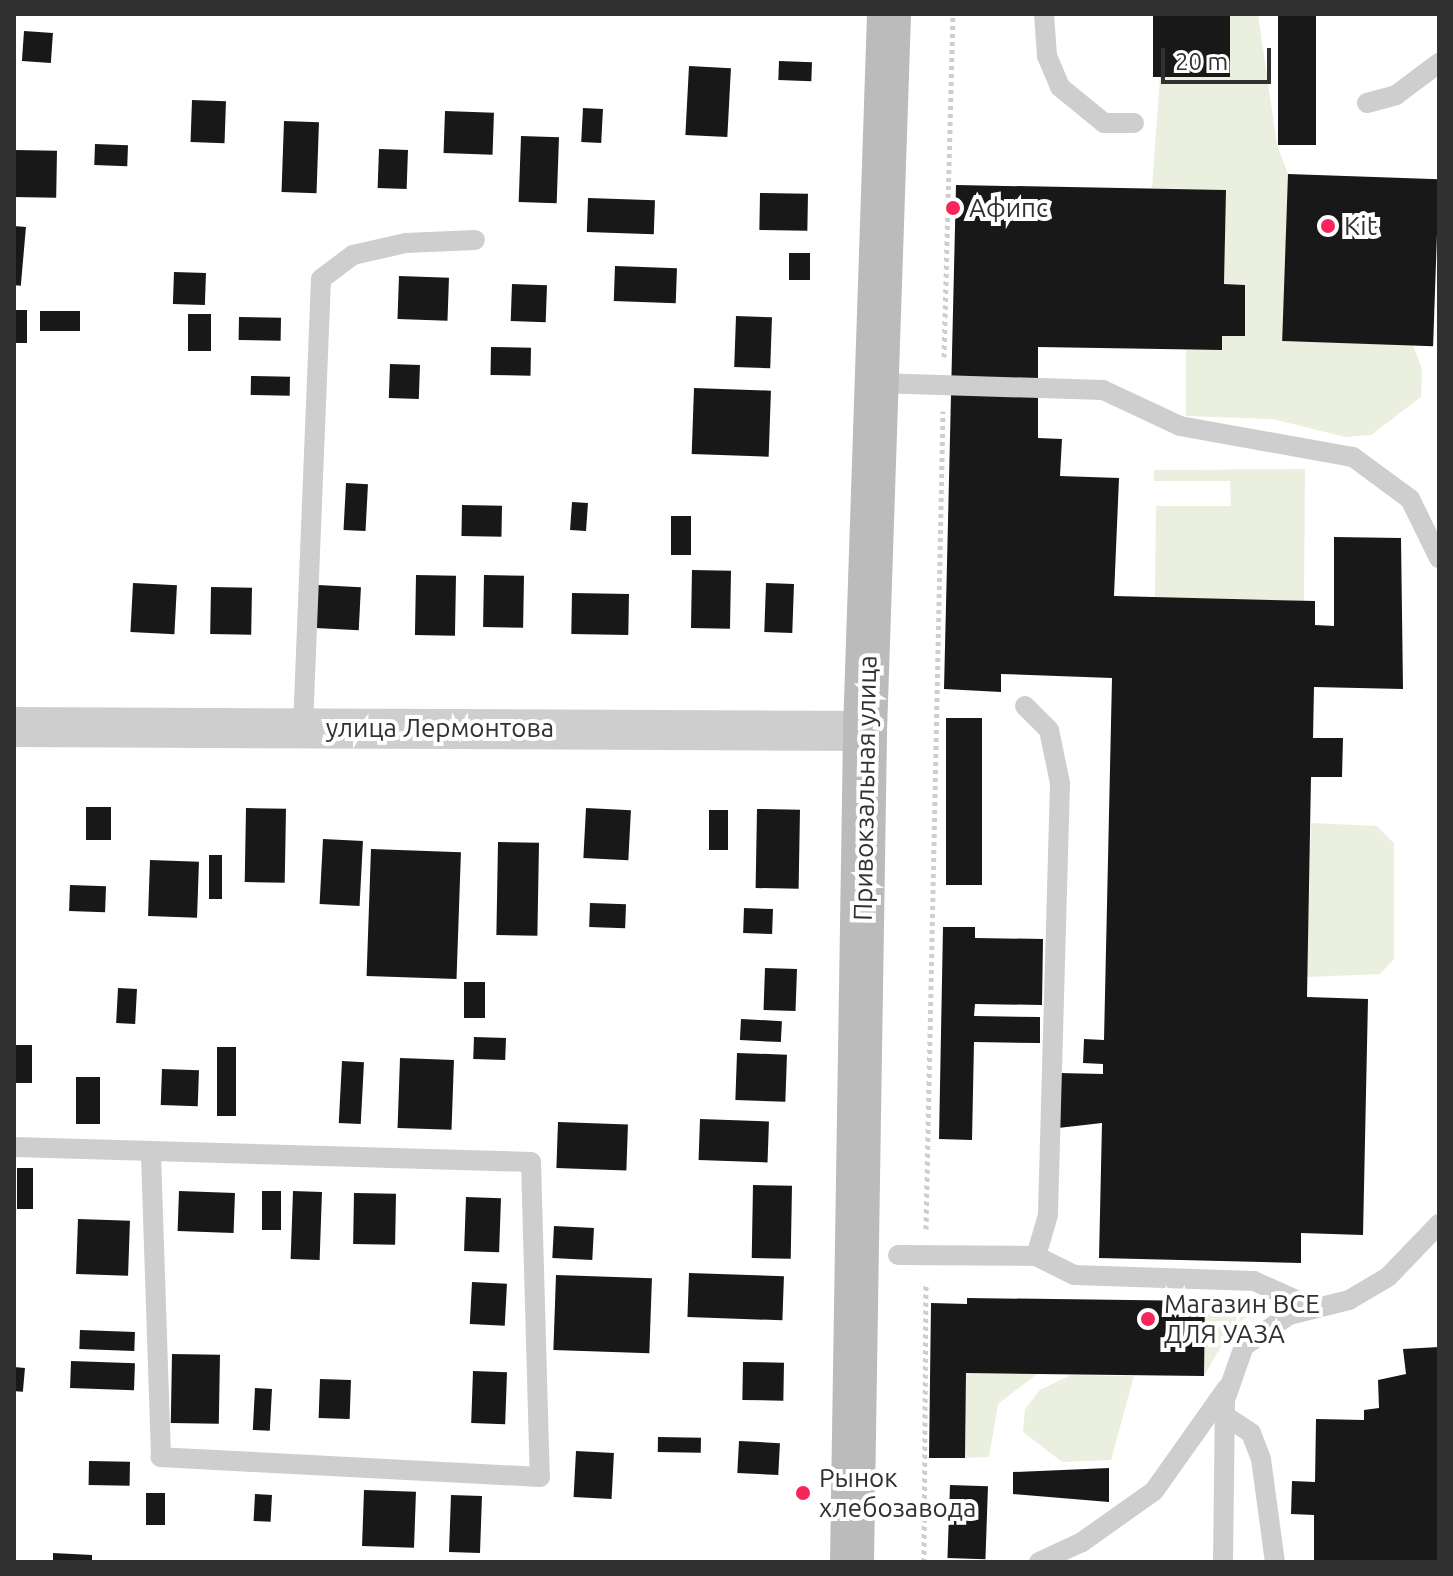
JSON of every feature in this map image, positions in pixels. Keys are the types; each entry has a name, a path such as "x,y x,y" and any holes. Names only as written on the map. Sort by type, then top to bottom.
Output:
{"street":[{"name":"Привокзальная улица","path":"852,1562 865,731 889,14"},
{"name":"улица Лермонтова","path":"14,727 865,731"}],"lane":[{"path":"1044,14 1047,56 1060,87 1104,123 1134,123"},
{"path":"1367,103 1396,95 1439,63"},
{"path":"303,727 321,279 353,255 406,243 475,240"},
{"path":"877,383 1103,390 1180,426 1353,457 1410,499 1439,558"},
{"path":"1025,706 1049,730 1060,783 1048,1215 1036,1256"},
{"path":"14,1147 531,1162 540,1477 161,1457 151,1152"},
{"path":"1039,1562 1082,1542 1154,1491 1227,1388 1244,1346 1262,1328 1314,1308 1349,1300 1388,1277 1439,1224"},
{"path":"898,1255 1036,1256 1074,1275 1254,1281 1314,1308"},
{"path":"1223,1562 1227,1388"},
{"path":"1225,1416 1251,1433 1261,1459 1275,1562"}],"path":[{"path":"924,1562 926,1256 953,14"}],"green space":[{"path":"1230,14 1258,14 1277,145 1288,174 1283,341 1413,345 1422,369 1421,397 1371,435 1345,437 1273,419 1186,416 1186,350 1222,350 1222,336 1244,336 1245,285 1224,284 1226,190 1152,188 1160,77"},
{"path":"1305,469 1304,601 1155,597 1156,506 1231,506 1230,481 1154,481 1154,470"},
{"path":"1311,823 1377,826 1394,843 1394,959 1380,974 1307,977"},
{"path":"1227,1300 1260,1309 1233,1326 1204,1376 1205,1301"},
{"path":"966,1373 1037,1374 998,1404 989,1457 965,1458"},
{"path":"1071,1375 1134,1376 1111,1460 1062,1462 1023,1432 1025,1409 1040,1390"}],"building":[{"path":"1153,14 1230,14 1230,77 1153,77"},
{"path":"1278,14 1316,14 1316,145 1278,145"},
{"path":"24,31 53,33 51,63 22,61"},
{"path":"779,61 812,62 811,81 778,80"},
{"path":"689,66 731,68 727,137 685,135"},
{"path":"192,100 226,101 225,143 191,142"},
{"path":"583,108 603,109 601,143 581,142"},
{"path":"445,111 494,113 493,155 444,153"},
{"path":"284,121 319,122 317,193 282,192"},
{"path":"521,136 559,137 557,203 519,202"},
{"path":"95,144 128,145 127,166 94,165"},
{"path":"379,149 408,150 407,189 378,188"},
{"path":"14,150 57,151 56,198 14,197"},
{"path":"1288,174 1439,179 1433,346 1282,341"},
{"path":"956,185 1226,190 1224,284 1245,285 1245,336 1222,336 1222,350 1038,347 1038,438 1062,439 1060,476 1119,478 1114,596 1315,601 1315,625 1334,626 1334,537 1401,538 1403,689 1314,687 1313,738 1343,738 1342,777 1311,777 1307,997 1368,999 1363,1235 1301,1233 1301,1263 1099,1258 1102,1123 1058,1128 1059,1073 1103,1074 1103,1064 1083,1063 1084,1039 1104,1040 1112,678 1001,674 1001,692 944,689"},
{"path":"760,193 808,194 807,231 759,230"},
{"path":"588,198 655,200 654,234 587,232"},
{"path":"14,226 26,227 21,286 14,285"},
{"path":"789,253 810,253 810,280 789,280"},
{"path":"615,266 677,268 676,303 614,301"},
{"path":"174,272 206,273 205,305 173,304"},
{"path":"399,276 449,278 447,321 397,319"},
{"path":"512,284 547,285 546,322 511,321"},
{"path":"14,310 27,310 27,343 14,343"},
{"path":"40,311 80,311 80,331 40,331"},
{"path":"188,314 211,314 211,351 188,351"},
{"path":"736,316 772,317 770,368 734,367"},
{"path":"239,317 281,318 281,341 239,340"},
{"path":"491,347 531,348 531,376 491,375"},
{"path":"390,364 420,365 419,399 389,398"},
{"path":"251,376 290,377 290,396 251,395"},
{"path":"694,388 771,391 769,457 692,454"},
{"path":"346,483 368,484 366,531 344,530"},
{"path":"572,502 588,503 586,531 570,530"},
{"path":"462,505 502,506 501,537 461,536"},
{"path":"671,516 691,516 691,555 671,555"},
{"path":"692,570 731,571 730,629 691,628"},
{"path":"416,575 456,576 455,636 415,635"},
{"path":"484,575 524,576 523,628 483,627"},
{"path":"133,583 177,585 174,634 130,632"},
{"path":"766,583 794,584 792,633 764,632"},
{"path":"318,585 361,587 359,630 316,628"},
{"path":"211,587 252,588 251,635 210,634"},
{"path":"572,593 629,594 628,635 571,634"},
{"path":"946,718 982,718 982,885 946,885"},
{"path":"86,807 111,807 111,840 86,840"},
{"path":"246,808 286,809 285,883 245,882"},
{"path":"586,808 631,810 628,860 583,858"},
{"path":"757,809 800,810 799,889 756,888"},
{"path":"709,810 728,810 728,850 709,850"},
{"path":"323,839 363,841 360,906 320,904"},
{"path":"498,842 539,843 537,936 496,935"},
{"path":"371,849 461,852 457,979 367,976"},
{"path":"209,855 222,855 222,899 209,899"},
{"path":"150,860 199,862 197,918 148,916"},
{"path":"70,885 106,886 105,912 69,911"},
{"path":"590,903 626,904 625,928 589,927"},
{"path":"744,908 773,909 772,934 743,933"},
{"path":"943,927 975,927 975,938 1043,939 1042,1005 975,1004 974,1016 1040,1017 1040,1043 974,1042 972,1140 939,1139"},
{"path":"765,968 797,969 796,1011 764,1010"},
{"path":"464,982 485,982 485,1018 464,1018"},
{"path":"118,988 137,989 135,1024 116,1023"},
{"path":"741,1019 782,1021 781,1042 740,1040"},
{"path":"474,1037 506,1038 505,1060 473,1059"},
{"path":"14,1045 32,1045 32,1083 14,1083"},
{"path":"217,1047 236,1047 236,1116 217,1116"},
{"path":"737,1053 787,1055 785,1102 735,1100"},
{"path":"400,1058 454,1060 452,1130 398,1128"},
{"path":"342,1061 364,1062 361,1124 339,1123"},
{"path":"162,1069 199,1070 198,1106 161,1105"},
{"path":"76,1077 100,1077 100,1124 76,1124"},
{"path":"700,1119 769,1121 768,1162 699,1160"},
{"path":"558,1122 628,1124 626,1170 556,1168"},
{"path":"17,1168 33,1168 33,1209 17,1209"},
{"path":"753,1185 792,1186 791,1259 752,1258"},
{"path":"179,1191 235,1193 234,1233 178,1231"},
{"path":"262,1191 281,1191 281,1230 262,1230"},
{"path":"293,1191 322,1192 320,1260 291,1259"},
{"path":"354,1193 396,1194 395,1245 353,1244"},
{"path":"466,1197 501,1198 499,1252 464,1251"},
{"path":"78,1219 130,1221 128,1276 76,1274"},
{"path":"554,1226 594,1228 592,1260 552,1258"},
{"path":"689,1273 784,1276 782,1320 687,1317"},
{"path":"556,1275 652,1278 649,1353 553,1350"},
{"path":"472,1282 507,1284 505,1326 470,1324"},
{"path":"967,1298 1205,1301 1204,1376 966,1373 965,1458 929,1458 931,1303 967,1304"},
{"path":"80,1330 135,1332 134,1351 79,1349"},
{"path":"1439,1347 1439,1562 1314,1562 1314,1515 1291,1514 1292,1481 1315,1482 1316,1419 1364,1420 1364,1410 1379,1408 1378,1380 1406,1374 1403,1349"},
{"path":"172,1354 220,1355 219,1424 171,1423"},
{"path":"71,1361 135,1363 134,1390 70,1388"},
{"path":"743,1362 784,1363 783,1401 742,1400"},
{"path":"14,1367 25,1368 23,1392 14,1391"},
{"path":"473,1371 507,1372 505,1424 471,1423"},
{"path":"320,1379 351,1380 350,1419 319,1418"},
{"path":"255,1388 272,1389 270,1431 253,1430"},
{"path":"658,1437 701,1438 701,1453 658,1452"},
{"path":"739,1441 780,1443 778,1475 737,1473"},
{"path":"576,1451 614,1453 612,1499 574,1497"},
{"path":"89,1461 130,1462 130,1486 89,1485"},
{"path":"1109,1468 1109,1502 1013,1494 1013,1472"},
{"path":"950,1485 988,1486 985,1559 947,1558"},
{"path":"364,1490 416,1492 414,1548 362,1546"},
{"path":"146,1493 165,1493 165,1525 146,1525"},
{"path":"255,1494 272,1495 271,1522 254,1521"},
{"path":"451,1495 482,1496 480,1553 449,1552"},
{"path":"53,1553 92,1555 92,1562 53,1562"}],"place":[{"name":"Афипс","path":"953,208"},
{"name":"Kit","path":"1328,226"},
{"name":"Магазин ВСЕ ДЛЯ УАЗА","path":"1148,1319"},
{"name":"Рынок хлебозавода","path":"803,1493"}]}
